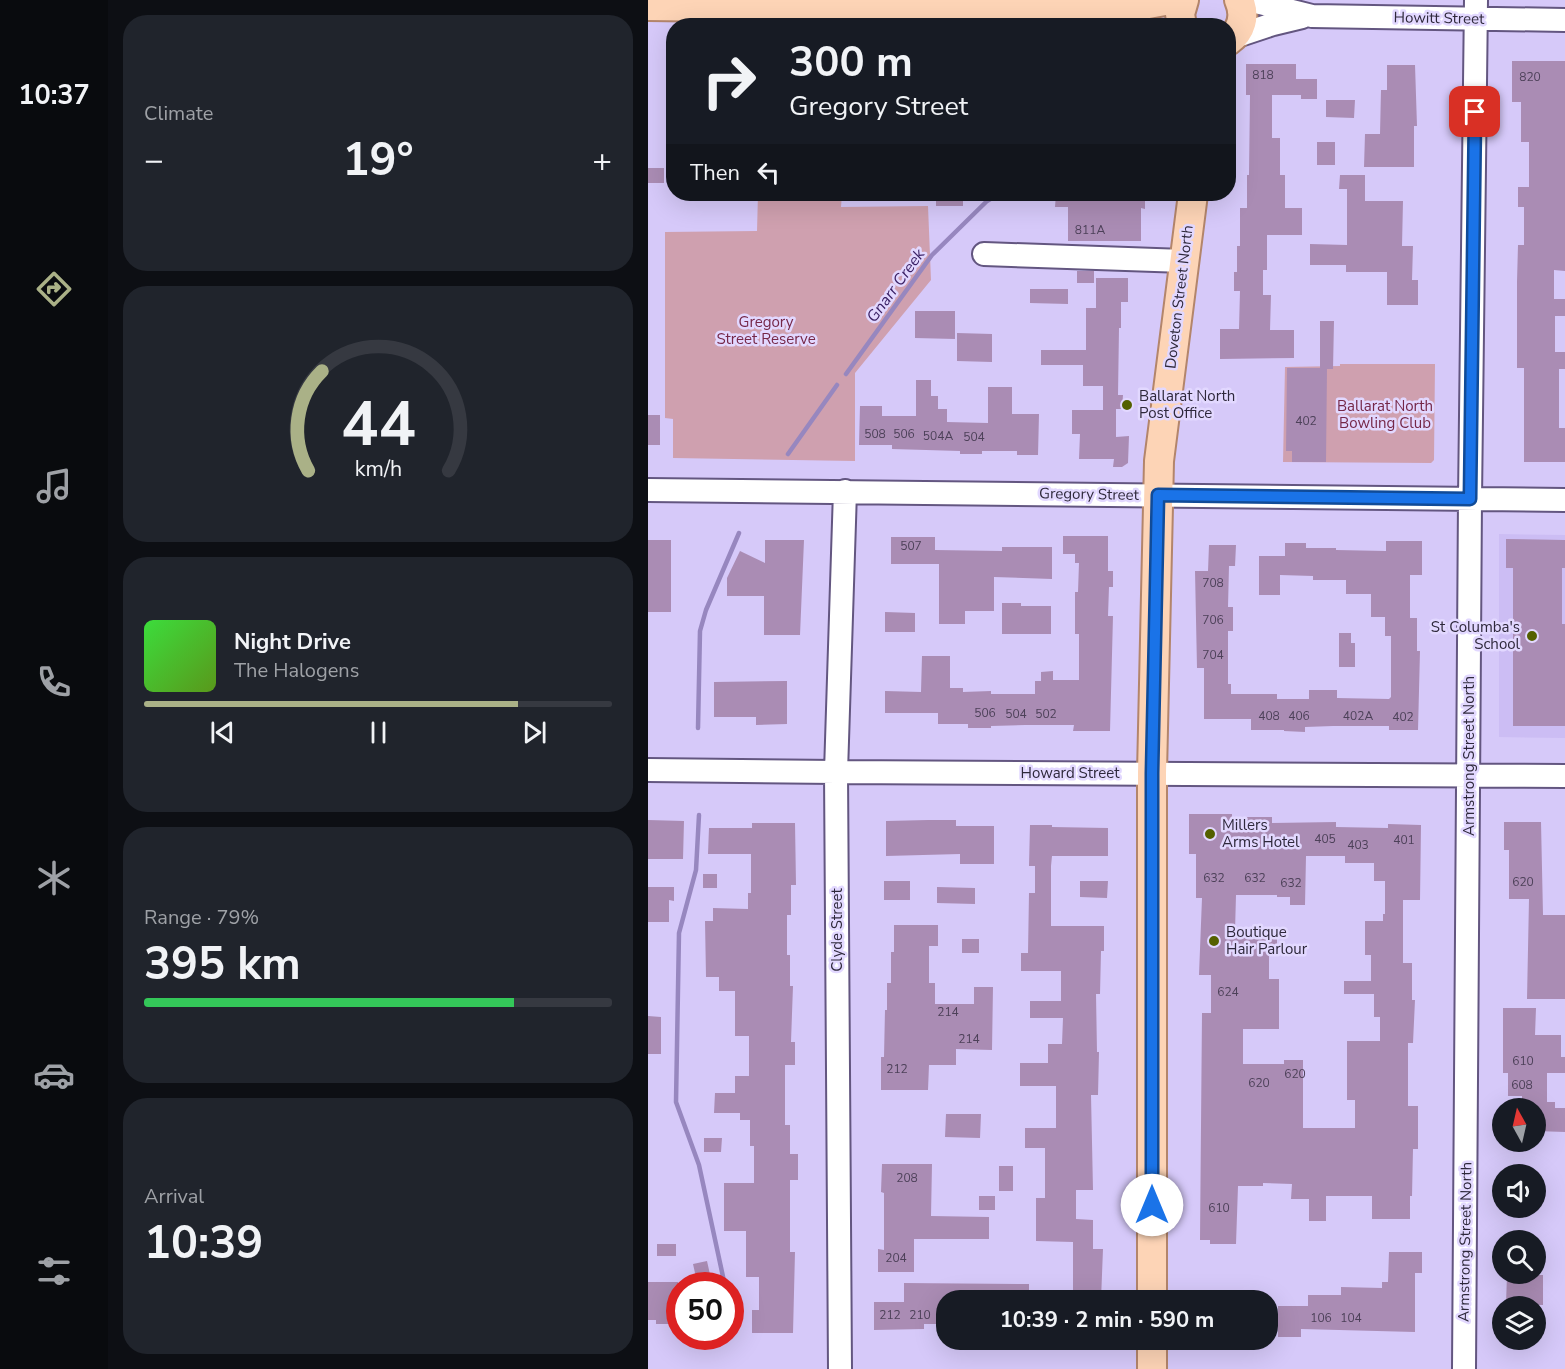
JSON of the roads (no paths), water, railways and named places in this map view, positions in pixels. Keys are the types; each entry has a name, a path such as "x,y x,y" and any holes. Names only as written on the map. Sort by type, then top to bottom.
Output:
{"main road":[{"path":"648,6 1105,12 1170,0"},
{"path":"1181,18 1184,0"},
{"path":"1236,33 1243,18 1239,0"},
{"path":"1105,12 1129,18"},
{"name":"Doveton Street North","path":"1152,1290 1152,773 1158,495 1160,446 1192,201"},
{"path":"1152,1350 1152,1369"}],"street":[{"name":"Howitt Street","path":"1248,0 1312,16"},
{"name":"Howitt Street","path":"1236,39 1273,24 1312,16 1476,9 1565,20"},
{"name":"Armstrong Street North","path":"1464,1369 1476,9"},
{"path":"984,254 1184,261"},
{"name":"Gregory Street","path":"648,490 1565,500"},
{"name":"Clyde Street","path":"840,1369 836,772 845,491"},
{"name":"Howard Street","path":"648,770 1565,776"}],"waterway":[{"name":"Gnarr Creek","path":"846,374 932,255 987,201"},
{"path":"788,454 837,385"},
{"path":"698,728 700,631 706,610 739,533"},
{"path":"699,815 696,870 679,933 676,1102 699,1165 722,1272"}],"place":[{"name":"Ballarat North Post Office","path":"1127,405"},
{"name":"St Columba's School","path":"1532,636"},
{"name":"Millers Arms Hotel","path":"1210,834"},
{"name":"Boutique Hair Parlour","path":"1214,941"}],"park label":[{"name":"Gregory Street Reserve","path":"766,330"},
{"name":"Ballarat North Bowling Club","path":"1385,414"}]}
